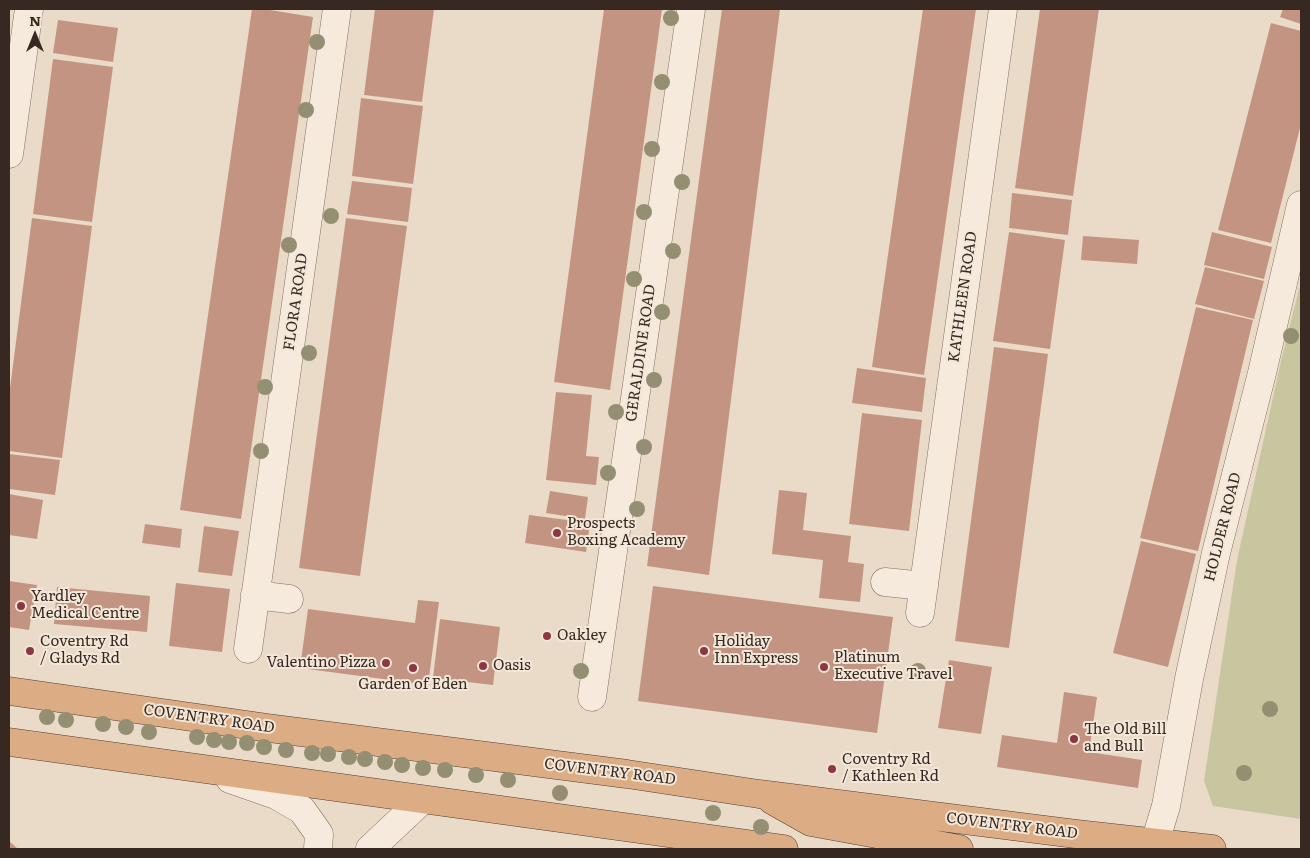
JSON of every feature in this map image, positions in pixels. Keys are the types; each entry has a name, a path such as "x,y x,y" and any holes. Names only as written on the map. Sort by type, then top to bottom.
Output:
{"highway":[{"name":"COVENTRY ROAD","path":"9,691 1154,846 1212,849"},
{"path":"9,742 784,849"},
{"path":"759,794 811,822 959,849"}],"street":[{"path":"9,154 29,9"},
{"name":"FLORA ROAD","path":"248,649 337,9"},
{"name":"GERALDINE ROAD","path":"592,697 691,9"},
{"name":"KATHLEEN ROAD","path":"920,613 1003,9"},
{"name":"HOLDER ROAD","path":"1154,846 1166,806 1216,553 1262,373 1301,205"},
{"path":"885,582 924,586"},
{"path":"255,595 289,599"},
{"path":"201,769 276,795 302,810 319,834 318,849"},
{"path":"370,849 422,800"}],"green space":[{"path":"1301,281 1301,819 1213,806 1204,781 1237,560 1281,361"}],"building":[{"path":"252,9 264,9 313,17 241,519 180,510"},
{"path":"375,9 434,9 422,102 364,95"},
{"path":"604,9 662,9 610,390 554,382"},
{"path":"722,9 780,9 709,575 647,566"},
{"path":"923,9 976,9 924,375 872,367"},
{"path":"1040,9 1099,9 1073,196 1015,188"},
{"path":"1283,9 1301,9 1301,24 1280,17"},
{"path":"58,20 118,28 113,62 53,53"},
{"path":"1271,23 1301,31 1301,124 1271,243 1218,230"},
{"path":"53,59 113,67 92,222 33,214"},
{"path":"361,98 423,106 413,184 352,176"},
{"path":"352,181 412,188 408,222 347,214"},
{"path":"1012,193 1072,200 1068,235 1009,228"},
{"path":"32,218 92,226 62,458 9,451 9,396"},
{"path":"346,218 407,226 360,576 299,568"},
{"path":"1009,232 1065,240 1050,349 993,341"},
{"path":"1212,232 1272,247 1264,279 1204,265"},
{"path":"1083,236 1139,240 1137,264 1081,260"},
{"path":"1205,267 1264,281 1254,319 1195,304"},
{"path":"1196,307 1253,320 1198,551 1140,538"},
{"path":"994,347 1048,354 1009,648 955,641"},
{"path":"857,368 926,378 922,412 852,403"},
{"path":"556,392 592,395 586,456 599,457 596,485 546,480"},
{"path":"862,413 922,420 909,531 849,524"},
{"path":"9,454 60,460 55,495 9,489"},
{"path":"779,490 807,493 803,530 851,536 848,562 864,564 860,602 819,598 823,560 772,554"},
{"path":"550,491 588,497 585,519 546,513"},
{"path":"9,494 43,500 37,539 9,535"},
{"name":"Prospects Boxing Academy","path":"529,515 590,523 586,552 525,543"},
{"path":"145,524 182,529 180,548 142,543"},
{"path":"204,526 239,531 232,576 198,572"},
{"path":"1141,541 1196,554 1168,667 1113,653"},
{"name":"Yardley Medical Centre","path":"9,581 37,585 29,630 9,627"},
{"path":"176,583 230,589 222,652 169,646"},
{"path":"653,586 893,617 877,733 638,701"},
{"path":"57,587 150,596 147,632 54,624"},
{"path":"418,600 439,602 428,685 300,668 308,609 415,623"},
{"path":"440,619 500,627 493,685 433,678"},
{"path":"949,660 992,667 981,734 938,728"},
{"name":"The Old Bill and Bull","path":"1064,692 1097,697 1089,752 1142,760 1138,788 997,767 1002,735 1057,743"},
{"path":"9,841 18,849 9,849"}],"place":[{"name":"Prospects Boxing Academy","path":"557,533"},
{"name":"Yardley Medical Centre","path":"21,606"},
{"name":"Oakley","path":"547,636"},
{"name":"Coventry Rd / Gladys Rd","path":"30,651"},
{"name":"Holiday Inn Express","path":"704,651"},
{"name":"Valentino Pizza","path":"386,663"},
{"name":"Oasis","path":"483,666"},
{"name":"Platinum Executive Travel","path":"824,667"},
{"name":"Garden of Eden","path":"413,668"},
{"name":"The Old Bill and Bull","path":"1074,739"},
{"name":"Coventry Rd / Kathleen Rd","path":"832,769"}]}
